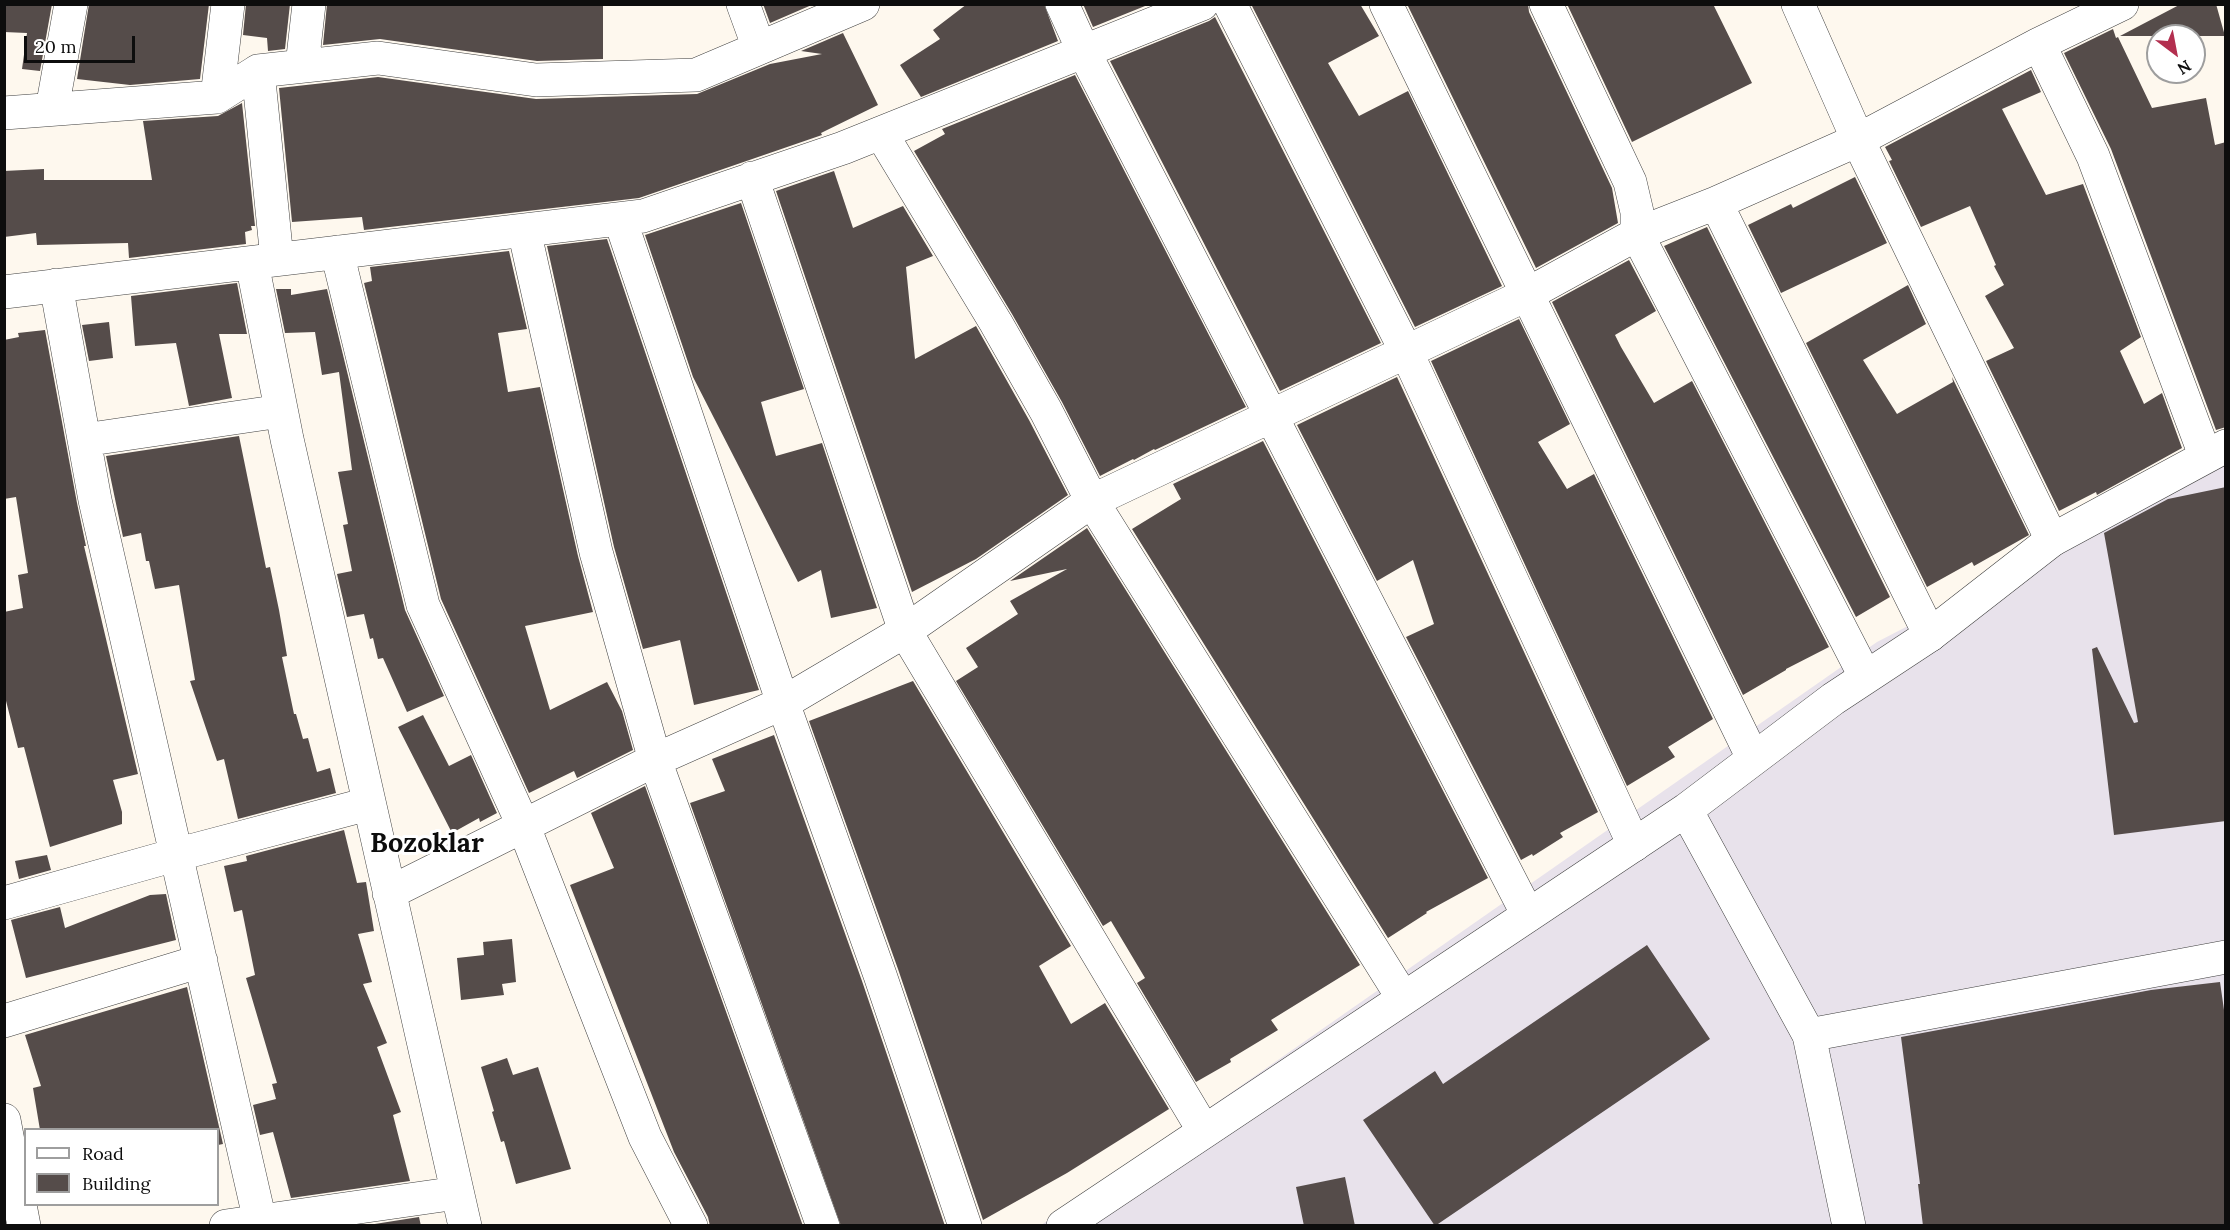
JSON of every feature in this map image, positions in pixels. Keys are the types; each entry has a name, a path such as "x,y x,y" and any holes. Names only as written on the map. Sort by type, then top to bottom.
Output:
{"street":[{"path":"52,109 71,4"},
{"path":"217,97 228,4"},
{"path":"302,66 309,4"},
{"path":"743,4 759,48"},
{"path":"4,113 217,97 258,71 378,58 536,80 696,75 863,4"},
{"path":"1062,4 1084,52 1528,915"},
{"path":"4,292 643,216 882,133 1084,52 1155,14 1202,4"},
{"path":"1230,4 1406,351 1634,844"},
{"path":"1386,4 1753,758"},
{"path":"1546,4 1630,182 1637,212 1637,234 1865,676"},
{"path":"1798,4 1858,140 2052,540"},
{"path":"389,893 655,760 783,703 905,631 1092,501 1526,295 1637,234 1716,203 1858,140 2039,44 2122,4"},
{"path":"1063,1226 1686,810 1865,676 1930,635 2052,540 2215,450 2092,156 2039,44"},
{"path":"258,71 265,261 281,411 465,1226"},
{"path":"882,133 996,323 1046,411 1092,501 1403,998"},
{"path":"752,178 905,631 1204,1131"},
{"path":"1716,203 1930,635"},
{"path":"620,219 783,703 880,975 965,1226"},
{"path":"524,230 596,552 655,760 823,1226"},
{"path":"337,252 423,605 524,827 645,1137 691,1226"},
{"path":"56,285 95,500 260,1221"},
{"path":"84,440 281,411"},
{"path":"4,903 368,804"},
{"path":"1686,810 1809,1035 1849,1226"},
{"path":"1809,1035 2226,957"},
{"path":"4,1021 201,961"},
{"path":"4,1120 24,1226"},
{"path":"226,1226 457,1193"}],"shaded area":[{"path":"2225,462 2225,1225 1040,1226 1877,642"}],"building":[{"path":"4,4 52,4 40,71 22,69 27,33 4,32"},
{"path":"89,4 209,4 200,79 130,85 77,79"},
{"path":"246,4 290,4 285,49 268,51 267,38 243,35"},
{"path":"327,4 603,4 603,59 537,61 380,39 323,45"},
{"path":"763,4 814,4 770,23"},
{"path":"967,4 1044,4 1058,41 921,97 900,65 940,39 933,30"},
{"path":"1083,4 1150,4 1093,27"},
{"path":"1251,4 1360,4 1379,36 1328,63 1359,116 1408,91 1502,286 1415,327"},
{"path":"1407,4 1528,4 1529,12 1612,188 1618,223 1536,268"},
{"path":"1567,4 1713,4 1752,83 1632,142"},
{"path":"2181,4 2216,4 2225,36 2206,36 2206,24 2146,24 2146,36 2120,36"},
{"path":"1215,17 1381,343 1280,391 1110,61"},
{"path":"2113,29 2152,108 2206,98 2215,145 2226,142 2226,427 2216,430 2111,149 2064,53"},
{"path":"843,33 878,105 821,133 822,135 639,198 364,230 362,217 292,222 279,88 378,77 536,99 697,94 770,64 822,54 801,51"},
{"path":"2031,70 2041,92 2002,109 2046,195 2083,184 2141,337 2120,351 2144,404 2162,393 2182,448 2097,495 2096,492 2059,511 1986,361 2014,348 1985,296 2004,285 1970,206 1921,227 1889,161 1892,160 1885,147"},
{"path":"1075,75 1246,407 1100,476 1062,402 1012,314 914,151 945,134 942,129"},
{"path":"242,103 255,226 251,226 252,230 245,232 246,244 129,258 128,243 37,245 36,233 4,237 4,171 44,169 44,180 152,180 143,121 218,116"},
{"path":"834,171 853,228 903,206 933,256 906,267 915,359 976,326 1068,495 976,559 912,592 776,191"},
{"path":"1855,177 1887,243 1781,293 1748,225 1791,204 1793,208"},
{"path":"741,203 804,389 761,402 776,456 822,443 877,608 831,618 821,570 798,582 693,377 645,235"},
{"path":"1707,227 1890,597 1856,617 1664,246"},
{"path":"607,239 759,690 694,705 680,640 643,649 614,547 547,246"},
{"path":"509,251 527,329 498,333 508,392 540,387 593,612 525,626 550,710 607,682 622,711 633,750 577,778 574,771 529,793 441,599 364,283 372,281 370,267"},
{"path":"1629,260 1656,311 1615,335 1621,347 1654,403 1692,381 1829,647 1743,695 1552,302"},
{"path":"237,283 247,334 219,334 232,398 189,406 176,343 135,346 131,296"},
{"path":"1908,285 1926,324 1863,360 1897,414 1953,382 1952,377 2029,535 1974,566 1972,562 1927,587 1806,343"},
{"path":"276,289 291,289 291,295 327,289 405,610 444,696 407,712 383,658 378,659 364,614 347,617 337,574 352,571 343,525 348,524 338,472 352,470 339,372 322,375 315,332 285,333"},
{"path":"1519,319 1570,424 1538,442 1567,489 1594,474 1713,719 1668,747 1675,757 1627,786 1431,361"},
{"path":"109,322 113,358 89,361 82,325"},
{"path":"45,330 86,546 84,546 138,774 113,780 122,812 122,824 50,847 24,747 18,748 4,693 4,612 23,608 18,575 28,573 16,497 4,499 4,340 19,337 18,333"},
{"path":"1397,377 1598,812 1560,833 1563,837 1533,856 1532,854 1521,860 1406,637 1434,624 1413,560 1377,581 1297,425"},
{"path":"239,436 266,568 270,567 279,610 287,656 282,657 294,714 296,714 303,739 308,738 317,772 330,768 336,793 238,819 224,759 217,761 190,681 195,680 179,585 155,589 149,561 146,561 141,533 123,537 106,456"},
{"path":"1263,441 1488,878 1426,912 1388,938 1132,529 1181,499 1173,484"},
{"path":"2226,487 2226,821 2114,835 2092,649 2097,647 2134,723 2138,722 2104,533 2168,499"},
{"path":"1087,528 1360,965 1271,1020 1278,1030 1230,1059 1231,1062 1196,1082 1137,983 1145,978 1111,921 1103,926 956,681 978,667 966,648 1018,614 1010,601 1067,569 1010,581"},
{"path":"913,681 1071,946 1039,966 1071,1024 1105,1003 1169,1109 1067,1173 983,1220 898,969 809,721"},
{"path":"423,715 449,766 471,755 497,813 480,822 479,818 452,833 398,727"},
{"path":"774,735 862,981 945,1226 841,1226 690,803 725,791 712,759"},
{"path":"645,786 803,1226 710,1226 708,1217 674,1152 570,885 614,868 591,813"},
{"path":"344,830 357,883 366,882 374,931 358,934 372,982 363,984 387,1043 377,1047 401,1112 393,1115 410,1181 291,1198 273,1132 260,1135 253,1105 276,1099 272,1084 277,1083 246,978 255,975 242,910 234,912 224,866 247,861 246,856"},
{"path":"47,855 51,870 19,879 15,861"},
{"path":"166,894 176,940 26,978 11,920 60,907 65,928 150,895"},
{"path":"512,939 516,982 502,984 504,995 461,1000 457,958 484,955 483,942"},
{"path":"1647,945 1710,1039 1435,1226 1363,1120 1435,1071 1443,1084"},
{"path":"2220,982 2226,1024 2226,1226 1923,1226 1918,1184 1920,1184 1901,1037 2151,990"},
{"path":"187,987 223,1144 219,1145 219,1128 40,1128 33,1088 41,1086 25,1035"},
{"path":"507,1058 513,1075 538,1067 571,1169 516,1184 504,1141 501,1142 492,1112 494,1111 481,1067"},
{"path":"1345,1177 1355,1226 1304,1226 1296,1187"},
{"path":"419,1217 421,1226 362,1226"}],"district":[{"name":"Bozoklar","path":"427,844"}]}
